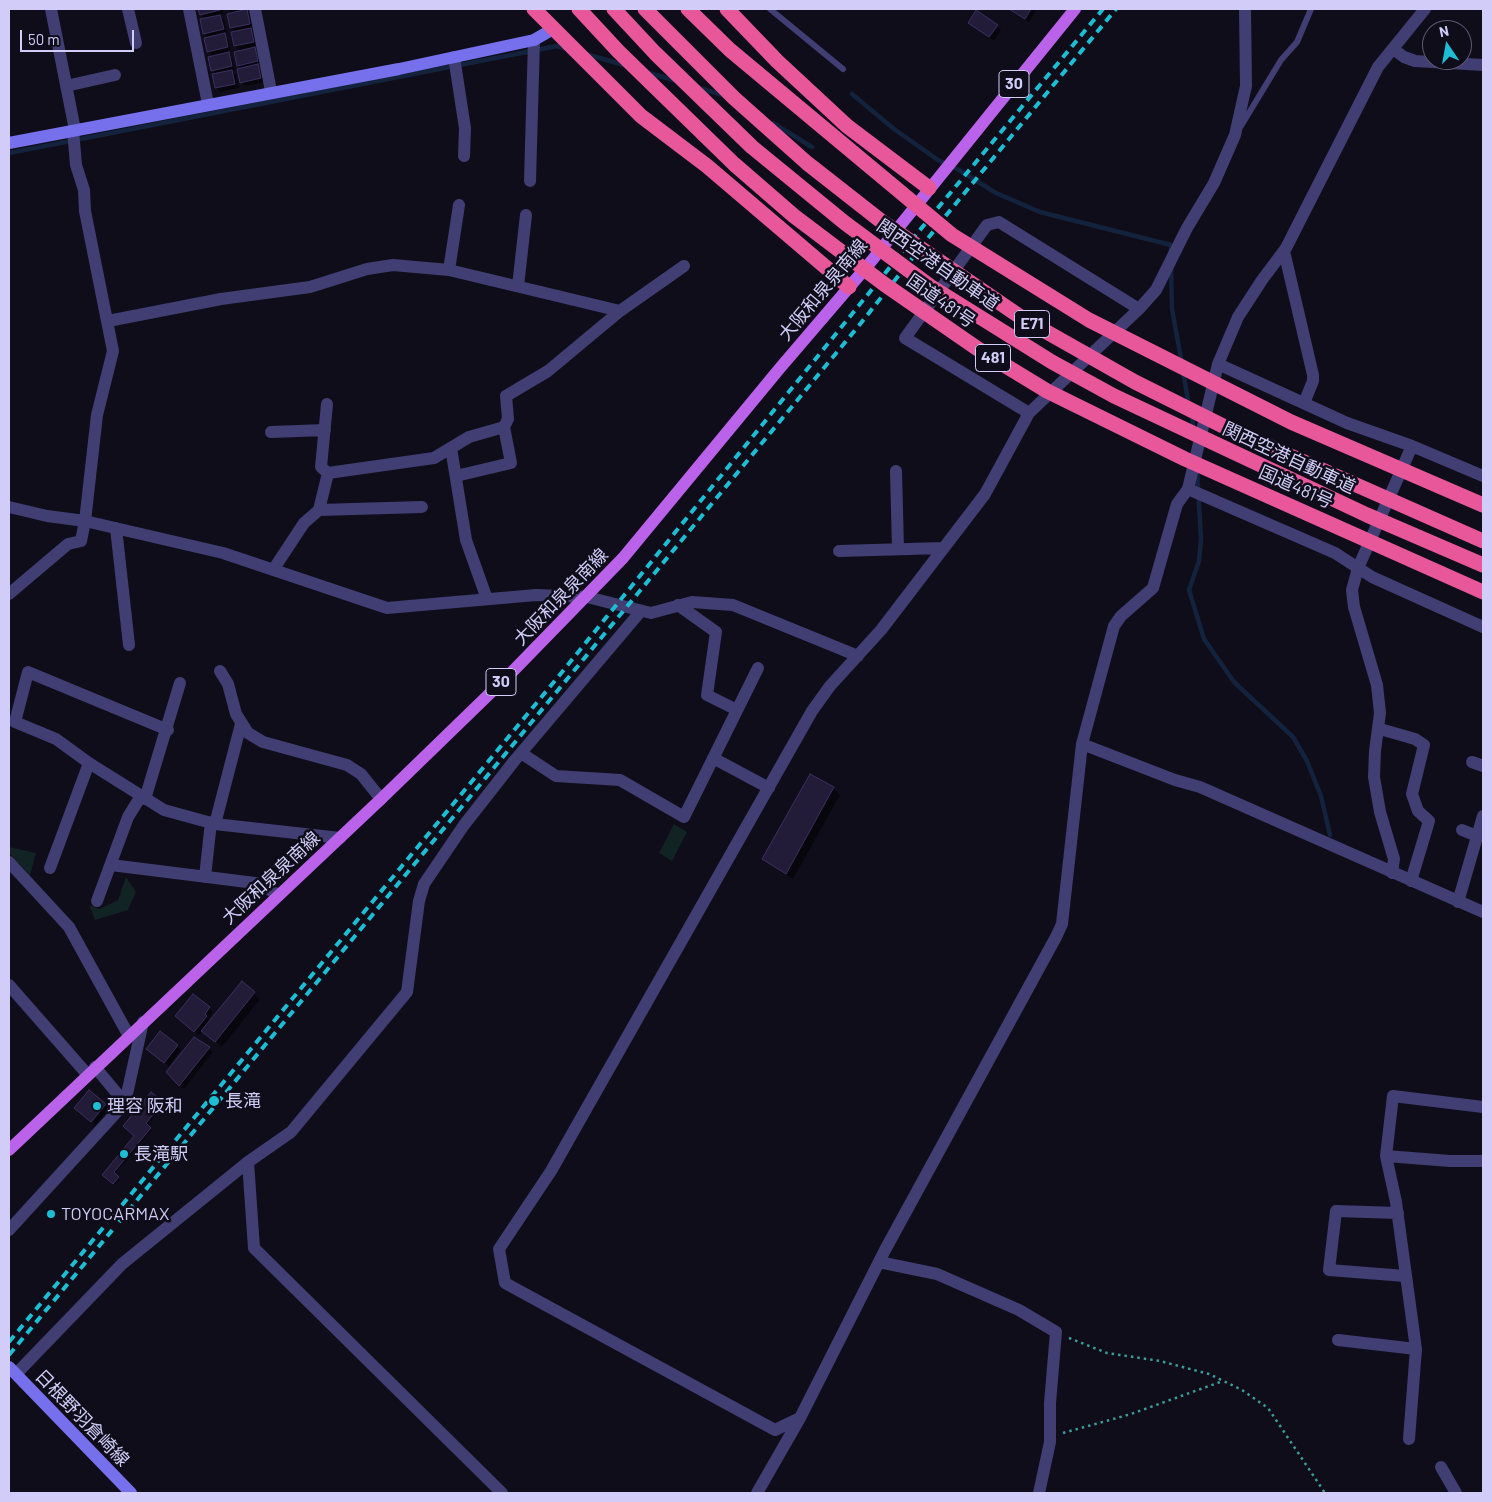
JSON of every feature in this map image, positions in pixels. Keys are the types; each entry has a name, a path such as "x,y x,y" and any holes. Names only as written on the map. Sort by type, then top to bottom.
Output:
{"highway":[{"path":"534,9 641,116 707,166 849,287"},
{"name":"国道481号","path":"579,9 618,51 727,158 779,203 839,251 978,349 1047,391 1185,459 1483,592"},
{"name":"関西空港自動車道","path":"614,9 655,53 752,147 845,223 930,286 1044,357 1114,396 1367,515 1483,565"},
{"name":"関西空港自動車道","path":"645,9 734,98 807,163 888,226 1022,318 1135,382 1223,426 1483,541"},
{"path":"688,9 730,50 952,235 1089,320 1291,422 1483,505"},
{"path":"727,9 777,61 847,126 929,188"}],"main road":[{"name":"大阪和泉泉南線","path":"9,1150 381,799 587,597 624,558 849,287 1074,9"}],"street":[{"path":"9,594 68,544 81,541 97,415 113,351 85,211 84,190 76,166 74,130 51,9"},
{"path":"128,9 136,43"},
{"path":"189,9 208,104"},
{"path":"254,9 271,91"},
{"path":"800,1418 775,1430 505,1283 499,1249 551,1171 812,711 830,686 881,630 985,494 1029,412 1139,309 1156,290 1187,228 1214,183 1235,135 1246,86 1245,9"},
{"path":"757,1493 800,1418 879,1262 1062,924 1082,744 1114,626 1122,616 1153,588 1177,504 1188,489 1218,364 1238,318 1284,251 1378,67 1426,9"},
{"path":"9,143 454,57 534,40 553,29"},
{"path":"530,181 534,40"},
{"path":"1393,48 1404,57 1415,61 1483,65"},
{"path":"454,57 465,128 464,156"},
{"path":"66,86 115,75"},
{"path":"449,270 459,206"},
{"path":"518,286 526,215"},
{"path":"1029,412 905,338 987,226 999,222 1139,309"},
{"path":"1284,251 1313,381 1304,404"},
{"path":"108,321 221,299 310,287 367,269 393,265 449,270 620,311"},
{"path":"456,476 512,463 504,427 508,419 506,396 548,371 620,311 684,266"},
{"path":"1218,364 1347,423 1412,446 1483,476"},
{"path":"327,404 321,467 328,473 434,458 469,437 504,427"},
{"path":"271,432 325,430"},
{"path":"1392,873 1394,859 1380,812 1374,777 1375,750 1380,729 1377,685 1354,607 1352,590 1358,568 1412,446"},
{"path":"451,448 466,540 487,599"},
{"path":"896,471 898,549"},
{"path":"273,570 304,523 319,510 328,473"},
{"path":"1188,489 1335,554 1372,577 1483,627"},
{"path":"9,507 47,516 85,521 223,553 387,608 536,595 587,597 651,613 692,602 733,605 858,656"},
{"path":"319,510 422,507"},
{"path":"116,528 129,645"},
{"path":"840,551 943,548"},
{"path":"678,605 716,632 707,695 737,710"},
{"path":"12,1371 122,1264 248,1162 291,1132 408,992 419,901 424,884 464,825 521,753 641,611"},
{"path":"521,753 556,776 620,780 684,817 758,668"},
{"path":"220,671 228,684 241,724 248,733 263,742 347,765 361,774 381,799"},
{"path":"168,730 28,672 14,722 56,739 89,763 164,810 213,823 340,838"},
{"path":"97,901 128,817 143,797 168,730 180,683"},
{"path":"205,877 213,823 241,724"},
{"path":"1380,729 1414,738 1424,745 1412,794 1418,811 1429,821 1411,881"},
{"path":"1082,744 1175,780 1200,786 1483,912"},
{"path":"713,758 768,788"},
{"path":"50,868 89,763"},
{"path":"1458,902 1483,816"},
{"path":"1462,830 1477,836"},
{"path":"9,862 69,928 129,1036"},
{"path":"111,865 263,884 278,896"},
{"path":"9,985 13,1000 125,1103"},
{"path":"9,1230 125,1103 143,1022"},
{"path":"1409,1439 1416,1349 1398,1214 1386,1156 1393,1096 1483,1107"},
{"path":"1386,1156 1450,1161 1483,1161"},
{"path":"248,1162 254,1248 502,1493"},
{"path":"1398,1214 1336,1211 1329,1270 1405,1276"},
{"path":"879,1262 937,1274 1019,1310 1056,1332 1050,1403 1050,1437 1039,1493"},
{"path":"1338,1340 1416,1349"},
{"name":"日根野羽倉崎線","path":"12,1371 130,1493"},
{"path":"1441,1467 1456,1493"}],"lane":[{"path":"770,9 843,69"},
{"path":"1235,135 1281,60 1297,42 1311,9"}],"path":[{"path":"1056,1332 1107,1353 1160,1361 1209,1374 1223,1381 1268,1408 1325,1493"},
{"path":"1050,1437 1131,1414 1223,1381"}],"shaded area":[{"path":"674,824 687,832 672,861 659,853"},
{"path":"9,847 36,853 30,875 9,853"},
{"path":"126,877 136,892 128,910 95,920 89,905 99,909 118,900"}],"building":[{"path":"198,9 220,9 220,10 200,15"},
{"path":"247,9 250,24 230,28 227,14"},
{"path":"1009,9 1031,9 1025,19"},
{"path":"976,10 998,25 989,37 968,23"},
{"path":"220,15 224,29 203,34 200,19"},
{"path":"251,28 254,42 234,46 231,32"},
{"path":"225,33 228,47 207,52 204,38"},
{"path":"255,47 258,61 237,66 234,52"},
{"path":"229,52 232,66 211,71 208,57"},
{"path":"258,64 261,78 240,83 237,69"},
{"path":"232,70 235,84 215,88 212,74"},
{"path":"810,774 834,787 786,874 762,859"},
{"path":"242,981 255,992 215,1042 201,1031"},
{"path":"193,994 210,1007 205,1014 207,1016 194,1032 175,1016"},
{"path":"160,1031 178,1045 164,1063 146,1049"},
{"path":"194,1037 210,1047 179,1086 166,1072"},
{"path":"89,1090 106,1104 91,1122 74,1108"},
{"name":"長滝駅","path":"151,1092 164,1102 146,1123 151,1128 114,1172 119,1177 113,1184 102,1175 134,1136 123,1126"}],"waterway":[{"path":"9,153 557,46 567,49"},
{"path":"586,54 627,66"},
{"path":"649,73 677,81"},
{"path":"699,88 723,95"},
{"path":"852,94 894,129 938,160 959,170 996,193 1040,212 1171,245 1171,252"},
{"path":"773,123 812,147"},
{"path":"1171,267 1172,309 1182,364"},
{"path":"1183,371 1189,406"},
{"path":"1191,413 1194,430"},
{"path":"1197,470 1201,539 1199,561 1189,590 1204,639 1234,682 1293,737 1307,761 1321,796 1330,835"}],"railway":[{"path":"113,1216 558,677 937,209 1103,9"},
{"path":"119,1222 861,323 944,218 1116,9"},
{"path":"9,1342 107,1223"},
{"path":"9,1355 114,1228"}],"place":[{"name":"長滝","path":"214,1101"},
{"name":"理容 阪和","path":"97,1106"},
{"name":"長滝駅","path":"124,1154"},
{"name":"TOYOCARMAX","path":"51,1214"}]}
